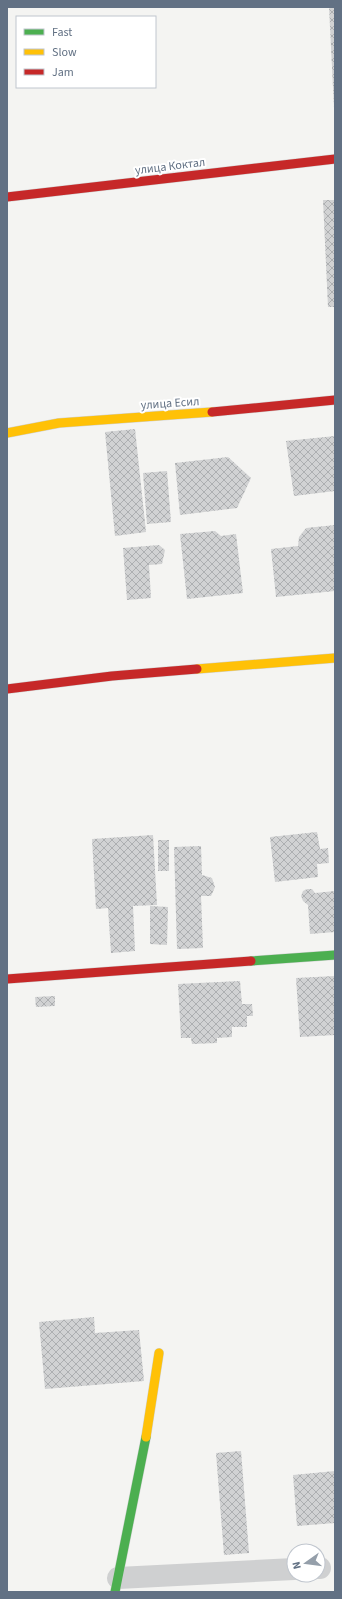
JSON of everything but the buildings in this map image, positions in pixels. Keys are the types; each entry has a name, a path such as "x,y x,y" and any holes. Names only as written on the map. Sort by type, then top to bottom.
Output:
{"street":[{"name":"улица Коктал","path":"7,197 335,159"},
{"name":"улица Есил","path":"7,433 59,423 256,409 335,400"},
{"path":"7,689 112,676 335,658"},
{"path":"7,978 335,955"},
{"path":"159,1353 142,1464 116,1585 286,1570"}],"traffic: fast":[{"path":"251,961 335,955"},
{"path":"115,1592 146,1437"}],"traffic: slow":[{"path":"7,433 59,423 212,412"},
{"path":"197,669 335,658"},
{"path":"146,1437 159,1353"}],"traffic: jam":[{"path":"7,197 335,159"},
{"path":"212,412 335,400"},
{"path":"7,689 112,676 197,669"},
{"path":"7,979 251,961"}]}
